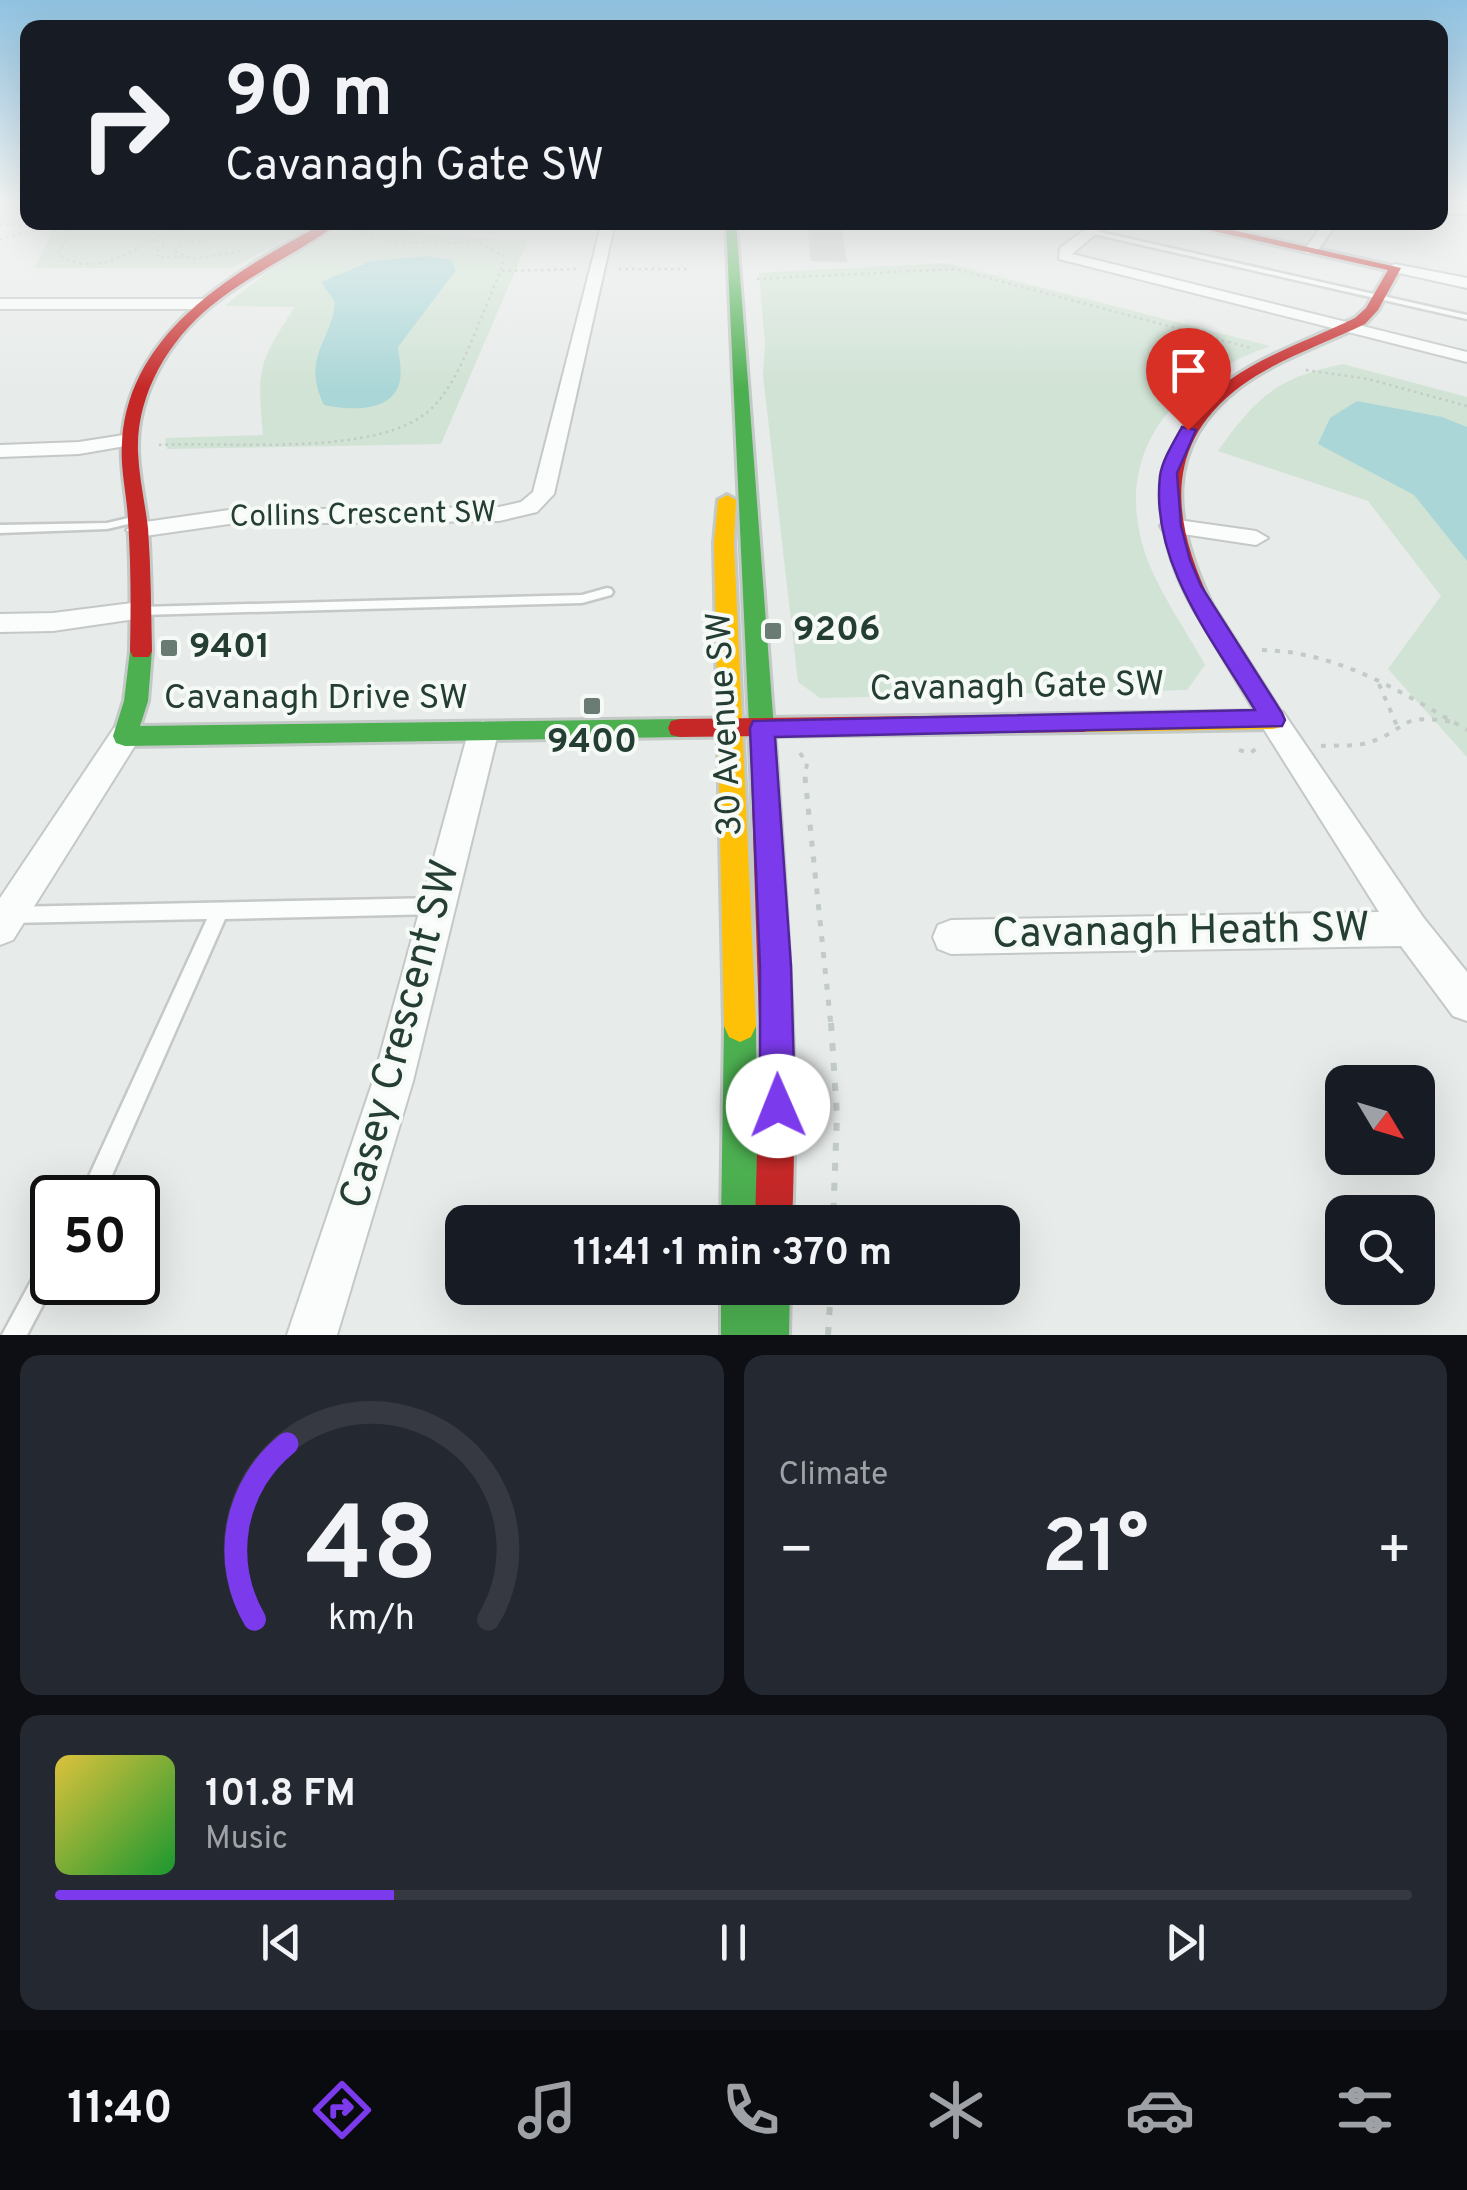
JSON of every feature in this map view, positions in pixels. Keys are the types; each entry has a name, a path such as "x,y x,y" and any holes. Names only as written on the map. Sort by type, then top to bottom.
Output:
{"street":[{"name":"Cavanagh Drive SW","path":"261,264 203,304 175,331 154,359 140,392 142,670 125,736 762,728"},
{"name":"Collins Crescent SW","path":"138,525 212,518 498,514 529,507 543,494 600,264"},
{"name":"30 Avenue SW","path":"723,264 730,466 724,543 742,1076 739,1205"},
{"name":"30 Avenue SW","path":"735,264 776,966 775,1205"},
{"path":"1097,264 1467,357"},
{"path":"1378,264 1467,283"},
{"path":"1395,268 1360,322 1247,377 1204,410 1176,451 1168,473 1171,526 1191,586 1273,720 1410,929 1467,1002"},
{"path":"0,304 203,304"},
{"path":"0,451 140,443"},
{"path":"1171,526 1256,538"},
{"path":"0,622 53,622 140,611"},
{"name":"Cavanagh Gate SW","path":"762,728 1273,720"},
{"name":"Casey Crescent SW","path":"312,1335 373,1152 483,733"},
{"path":"8,909 125,736"},
{"name":"Cavanagh Heath SW","path":"952,937 1410,929"},
{"path":"740,1305 741,1335"},
{"path":"769,1335 771,1305"}],"lane":[{"path":"1245,264 1467,317"},
{"path":"0,528 138,525"},
{"path":"140,611 582,599 607,592"},
{"path":"8,909 220,911 439,906"},
{"path":"100,1175 220,911"},
{"path":"14,1335 30,1305"}],"path":[{"path":"140,443 333,441 390,429 419,418 441,395 502,264"},
{"path":"500,271 587,269"},
{"path":"606,269 689,269"},
{"path":"756,279 955,269 1256,350"},
{"path":"1300,368 1368,379 1467,406"},
{"path":"1262,650 1310,651 1378,681 1467,730"},
{"path":"1378,681 1397,726"},
{"path":"1318,746 1369,743 1421,717 1453,722"},
{"path":"802,759 807,763 804,768 828,971 837,1115 834,1205"},
{"path":"828,1335 830,1305"}],"green space":[{"path":"37,264 239,264 232,268 35,268"},
{"path":"279,264 518,264 441,444 167,449 165,438 263,435 263,367 295,307 225,306"},
{"path":"951,264 1270,346 1235,361 1178,402 1157,428 1143,457 1136,489 1138,525 1149,564 1205,665 1187,690 820,698 798,682 763,375 765,343 759,273"},
{"path":"1343,364 1467,397 1467,757 1388,669 1441,596 1368,501 1218,451 1244,416 1270,392 1301,375"}],"water":[{"path":"363,264 453,264 456,270 398,347 401,376 396,391 389,399 369,407 324,405 318,388 317,361 335,302 321,282"},
{"path":"1357,401 1442,417 1467,427 1467,561 1414,495 1318,444 1330,418"}],"traffic: fast":[{"path":"734,264 764,769"},
{"path":"1202,605 1273,720"},
{"path":"141,651 136,701 125,736 680,728"},
{"path":"739,1205 740,1026"},
{"path":"740,1305 741,1335"},
{"path":"769,1335 770,1305"}],"traffic: slow":[{"path":"727,500 724,543 740,1026"},
{"path":"1083,723 1273,720"}],"traffic: jam":[{"path":"141,651 139,548 130,457 138,398 154,363 176,332 203,306 261,264"},
{"path":"1202,605 1177,544 1172,514 1177,456 1190,429 1210,404 1237,382 1360,321 1371,310 1395,268 1378,264"},
{"path":"680,728 1083,723"},
{"path":"764,769 776,1052 775,1205"}],"place":[{"name":"9206","path":"773,631"},
{"name":"9401","path":"169,648"},
{"name":"9400","path":"592,706"}],"route":[{"path":"778,1106 776,966 762,728 1273,720 1191,586 1180,560 1171,526 1168,473 1188,430"}]}
